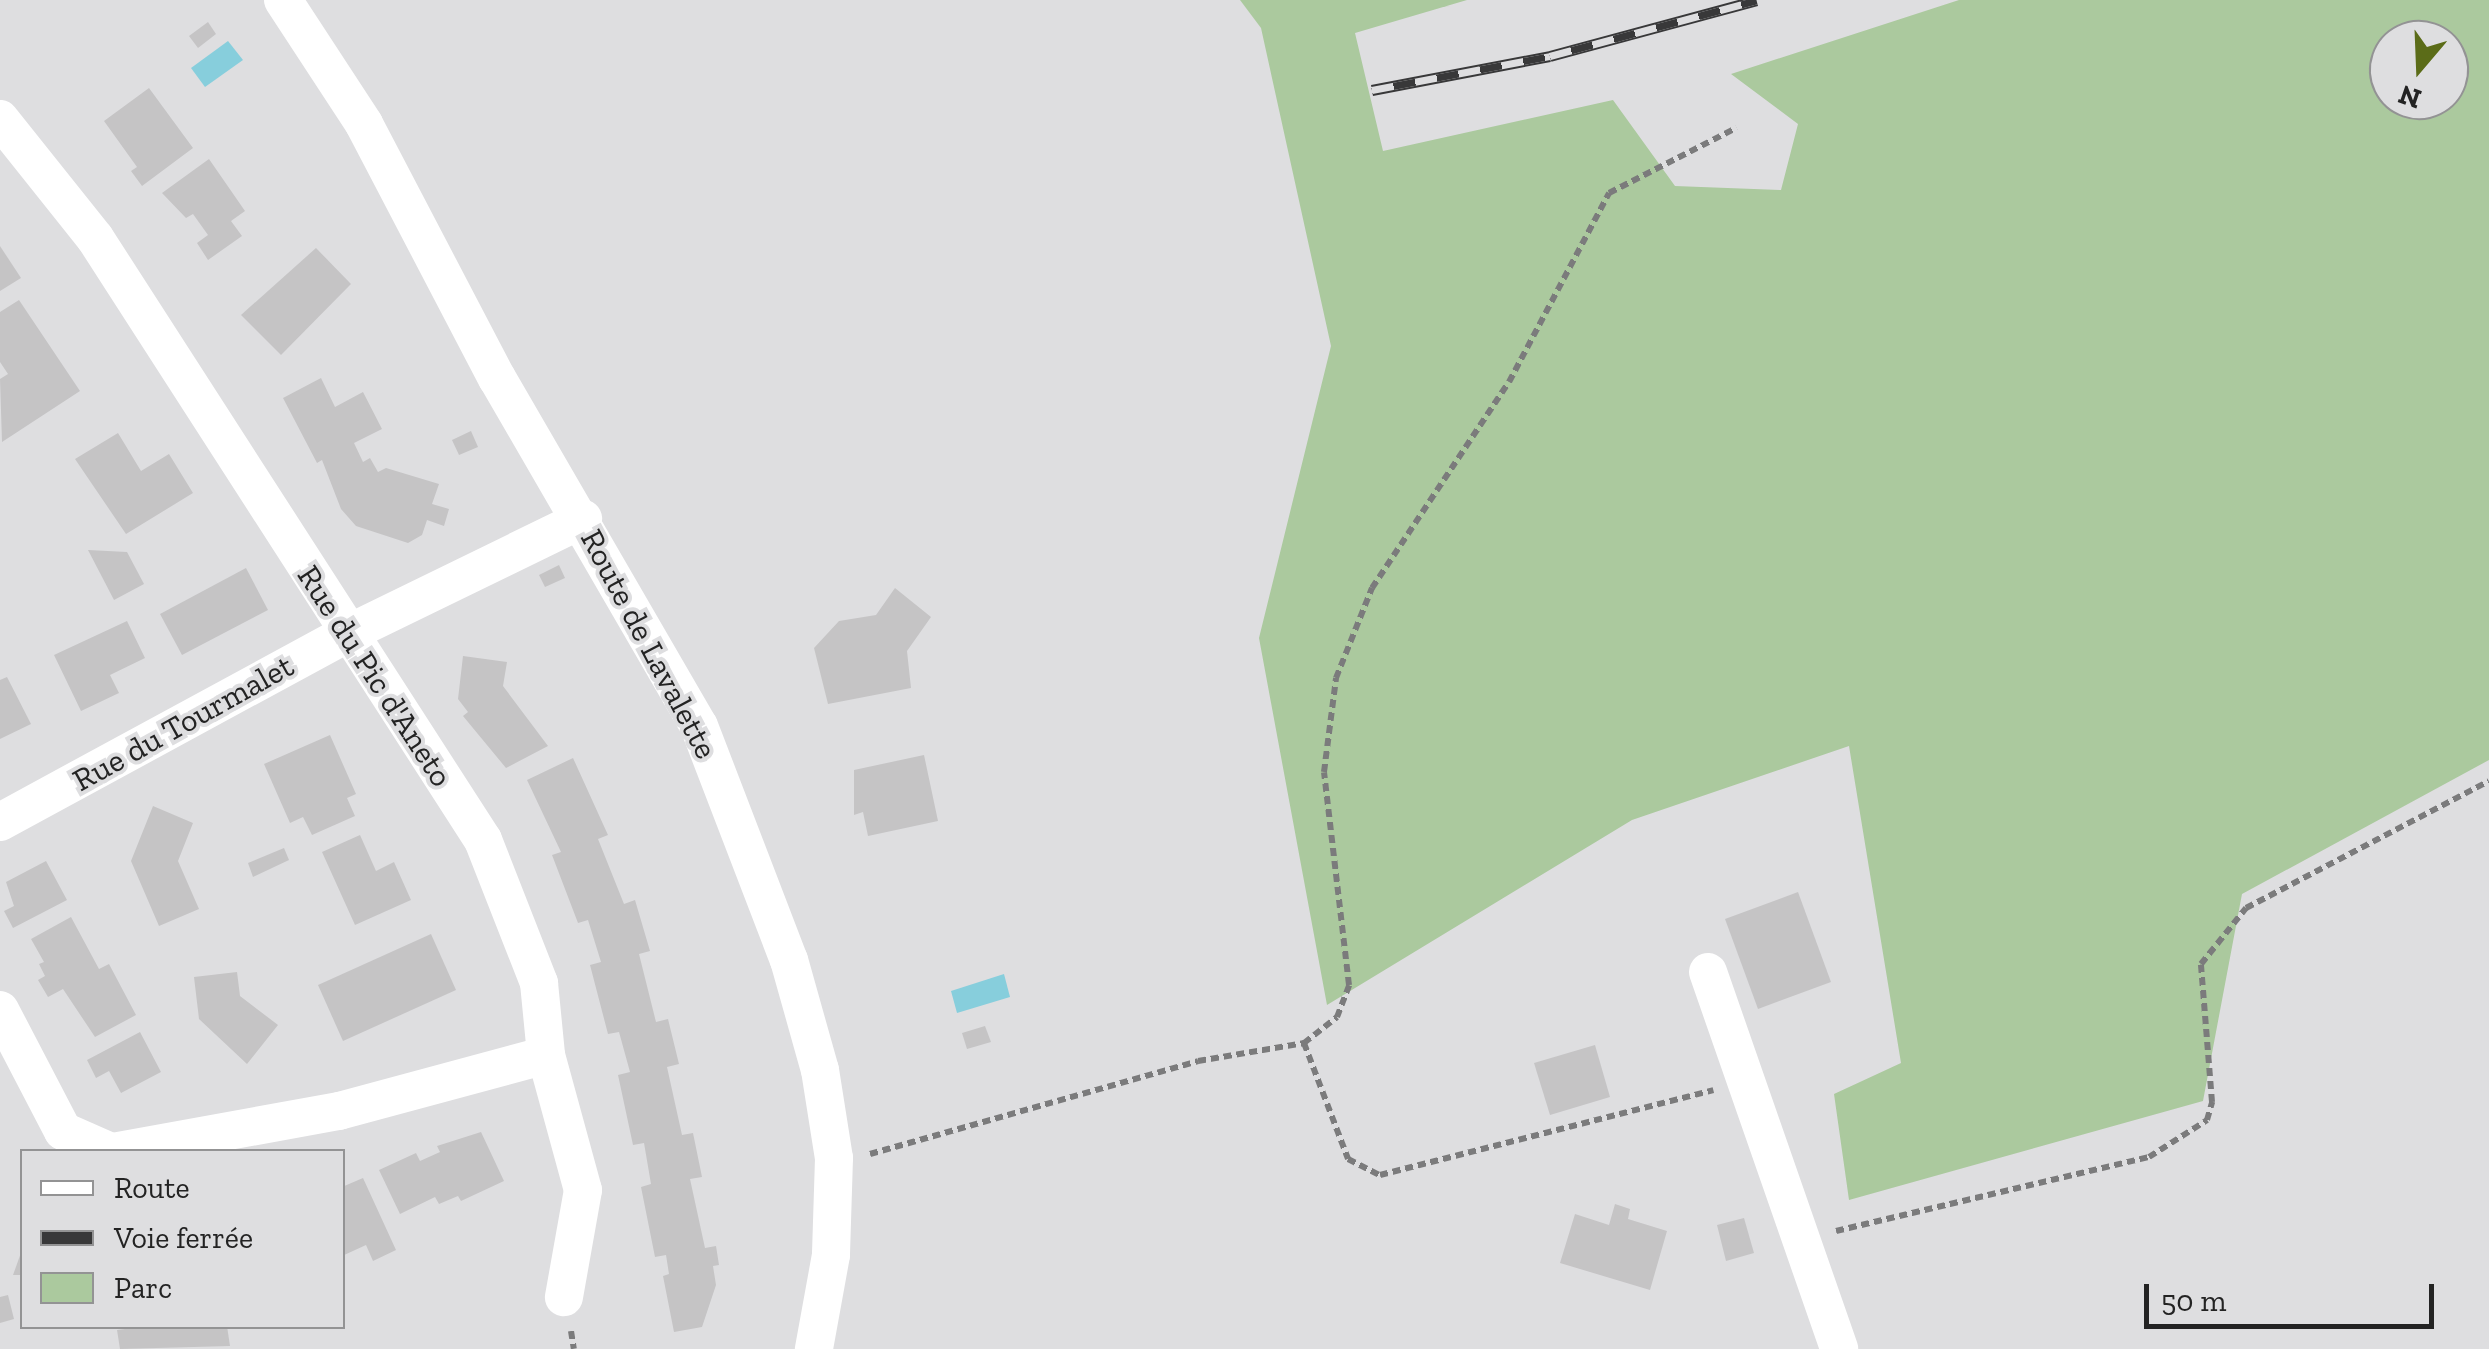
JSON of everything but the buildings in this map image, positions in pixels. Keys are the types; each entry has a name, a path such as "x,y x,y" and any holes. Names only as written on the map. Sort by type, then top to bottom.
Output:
{"street":[{"name":"Route de Lavalette","path":"283,0 364,124 496,378 583,519 698,726 788,960 820,1070 834,1158 831,1255 814,1349"},
{"name":"Rue du Pic d'Aneto","path":"0,120 95,238 345,634 483,840 540,983 546,1056 583,1190 564,1297"},
{"name":"Rue du Tourmalet","path":"0,822 345,634 583,519"},
{"path":"1708,972 1805,1238 1838,1349"},
{"path":"0,1010 63,1132 105,1149"},
{"path":"129,1149 339,1111 546,1056"}],"path":[{"path":"834,1158 1198,1061 1304,1043 1337,1017 1349,985 1324,772 1336,678 1372,588 1509,382 1608,192 1736,128"},
{"path":"1805,1238 2149,1156 2208,1120 2201,964 2246,908 2489,781"},
{"path":"1304,1043 1348,1159 1380,1175 1746,1081"}],"green space":[{"path":"1240,0 1467,0 1355,33 1383,151 1613,100 1675,186 1781,190 1798,124 1731,74 1959,0 2489,0 2489,760 2242,894 2203,1101 1849,1200 1834,1094 1901,1063 1849,746 1632,820 1327,1005 1259,638 1331,346 1261,28"}],"water":[{"path":"228,41 243,60 205,87 191,68"},
{"path":"1004,974 1010,997 957,1013 951,991"}],"railway":[{"path":"1372,90 1550,56 1757,0"}]}
